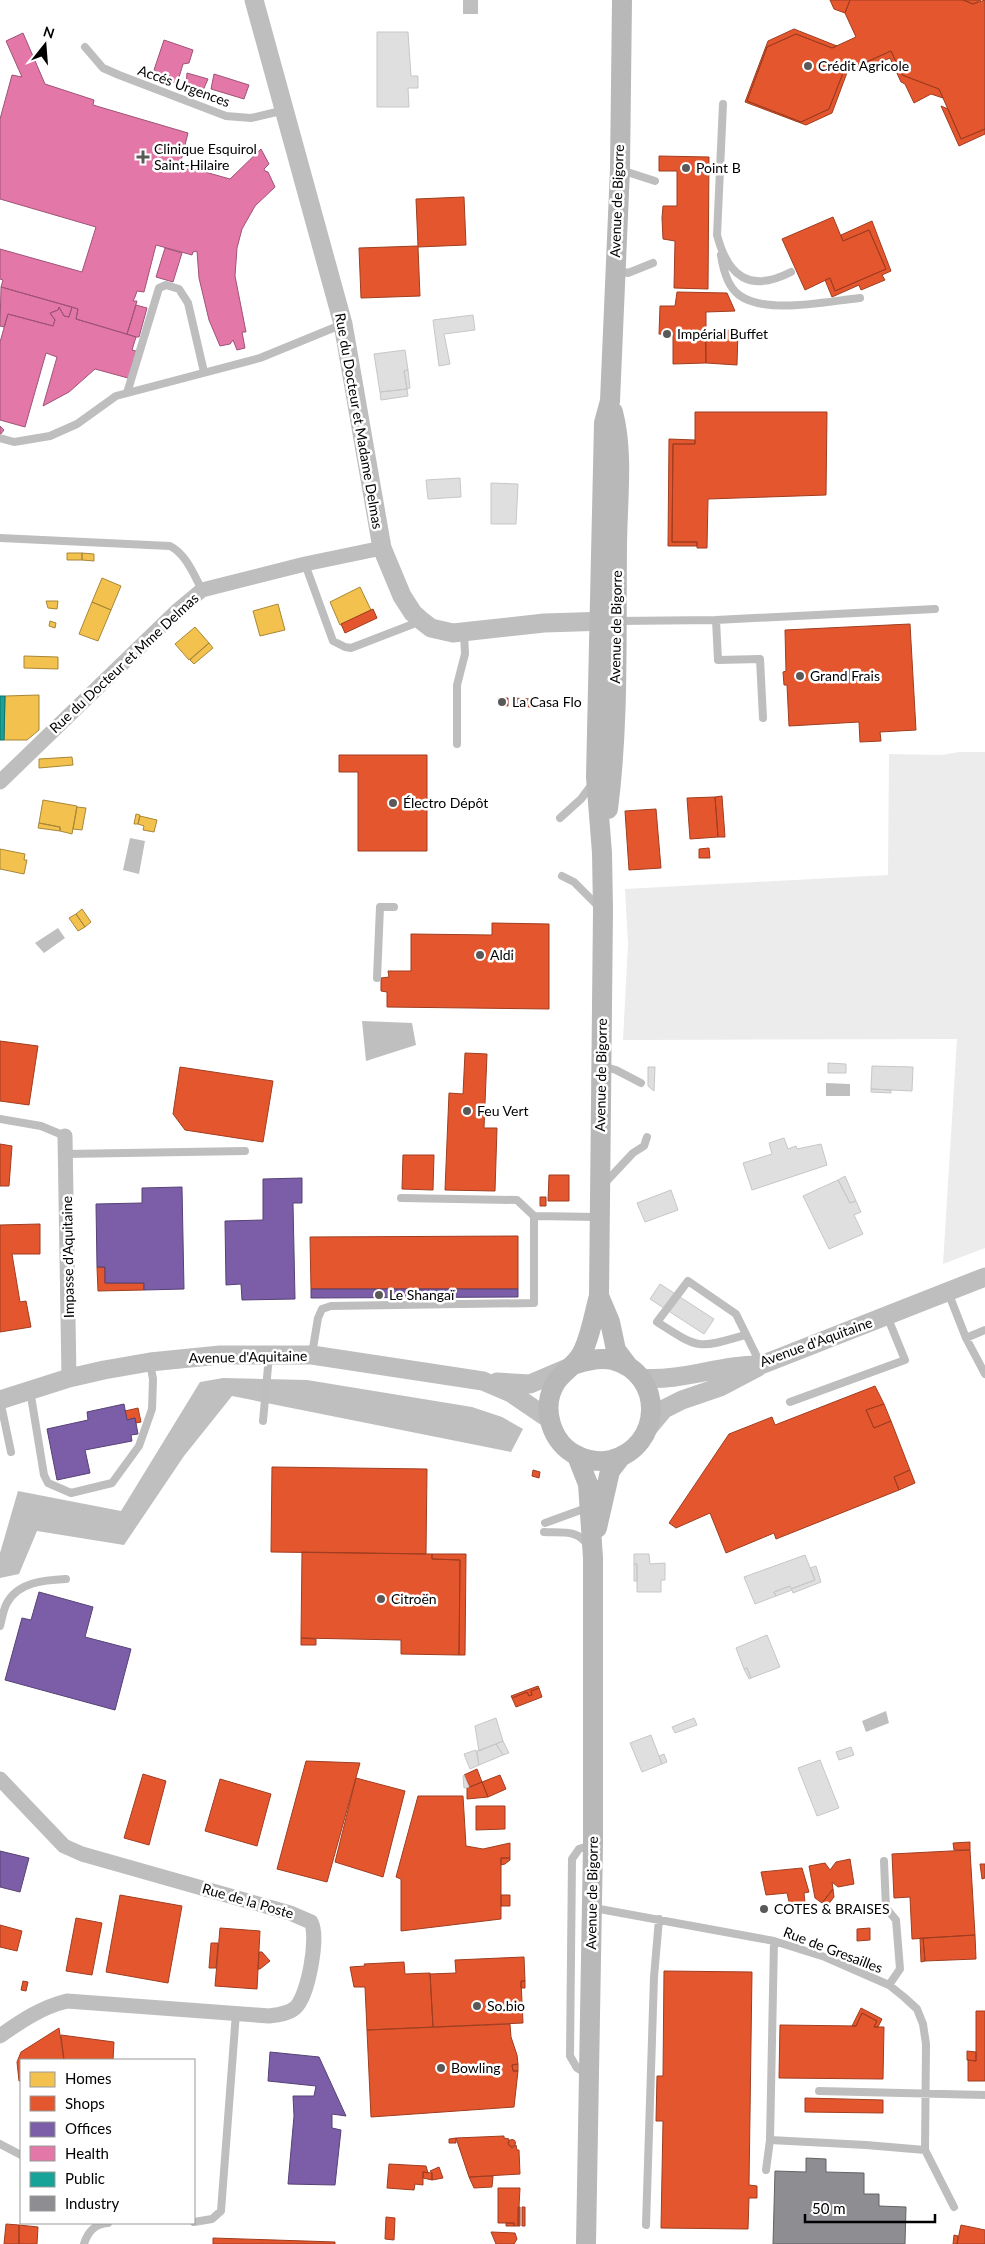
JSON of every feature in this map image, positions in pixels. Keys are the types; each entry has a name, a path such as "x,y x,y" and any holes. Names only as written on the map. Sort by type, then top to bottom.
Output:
{"main road":[{"name":"Avenue de Bigorre","path":"602,853 614,761 601,518 604,423 610,401 614,269 620,169 622,0"},
{"name":"Avenue de Bigorre","path":"574,1365 584,1351 599,1296 598,1216 602,1066 603,910 602,853 596,777 608,621 617,427 610,401"},
{"name":"Avenue de Bigorre","path":"599,1296 610,1322 616,1350 634,1372"},
{"path":"596,1358 613,1360 634,1372 649,1393 652,1410 649,1427 642,1440 620,1458 598,1461 577,1456 564,1447 554,1434 549,1418 550,1394 556,1383 574,1365 596,1358"},
{"name":"Avenue de Bigorre","path":"577,1456 588,1484 593,1549 593,1845 586,2244"},
{"name":"Avenue de Bigorre","path":"593,1549 610,1471 620,1458"}],"street":[{"name":"Rue du Docteur et Madame Delmas","path":"254,0 343,324 382,548 402,596 413,613 422,621 438,630 453,633 544,623 608,621"},
{"name":"Rue du Docteur et Mme Delmas","path":"0,782 178,610 202,590 305,564 382,548"},
{"name":"Impasse d'Aquitaine","path":"65,1136 69,1378"},
{"name":"Avenue d'Aquitaine","path":"634,1372 677,1377 747,1364 762,1365 985,1277"},
{"name":"Avenue d'Aquitaine","path":"0,1400 69,1378 150,1362 220,1355 312,1355 483,1382 511,1393 549,1418"},
{"path":"483,1382 530,1384 574,1365"},
{"path":"649,1427 664,1409 682,1400 720,1387 750,1373 762,1365"},
{"name":"Rue de la Poste","path":"0,1779 64,1846 76,1852 290,1912 311,1922 315,1940 302,2000 295,2008 285,2013 269,2016 67,2001 53,2004 30,2016 0,2036"}],"lane":[{"name":"Accés Urgences","path":"85,47 103,68 226,116 251,118 285,110"},
{"path":"724,104 717,234 722,254 737,273 752,282 774,280 791,272"},
{"path":"620,169 655,181"},
{"path":"719,243 724,273 738,295 754,303 791,306 860,298"},
{"path":"614,269 628,273 653,263"},
{"path":"127,393 159,288 166,285 179,289 188,303 204,372"},
{"path":"0,438 14,442 50,436 77,424 116,396 260,358 343,324"},
{"path":"0,538 170,546 176,549 186,562 202,590"},
{"path":"305,564 333,640 345,647 351,648 422,621"},
{"path":"608,621 716,620 935,609"},
{"path":"716,620 718,660 760,659 763,718"},
{"path":"457,744 457,685 465,654 464,632"},
{"path":"560,818 581,799 596,777"},
{"path":"562,876 574,882 603,910"},
{"path":"378,978 380,907 394,907"},
{"path":"602,1066 616,1070 641,1083"},
{"path":"0,1119 40,1126 65,1136"},
{"path":"599,1190 633,1153 644,1146 647,1137"},
{"path":"66,1154 245,1150"},
{"path":"401,1198 517,1200 534,1216 598,1216"},
{"path":"312,1355 318,1318 322,1309 331,1306 534,1303 534,1216"},
{"path":"745,1335 708,1346 690,1343 657,1322 688,1282 736,1314 745,1335 762,1365"},
{"path":"948,1292 966,1338 985,1374"},
{"path":"790,1402 904,1360 887,1316"},
{"path":"966,1338 985,1330"},
{"path":"263,1421 269,1354"},
{"path":"30,1390 44,1475 48,1483 71,1493 112,1483 139,1446 152,1408 153,1379 150,1362"},
{"path":"0,1400 11,1452"},
{"path":"545,1523 589,1507"},
{"path":"544,1532 576,1534 583,1537 593,1549"},
{"path":"0,1626 7,1603 15,1593 39,1581 66,1579"},
{"path":"589,2075 577,2068 570,2056 572,1859 579,1849 593,1845"},
{"path":"884,1861 886,1908 896,1920 900,1969 889,1985"},
{"name":"Rue de Gresailles","path":"592,1908 774,1941 825,1957 889,1985 917,2009 923,2024 926,2044 924,2094 925,2150"},
{"path":"646,2225 654,1977 659,1919"},
{"path":"766,2170 770,2140 774,1941"},
{"path":"195,2222 212,2219 221,2211 236,2014"},
{"path":"819,2091 985,2095"},
{"path":"770,2140 866,2144 925,2150 954,2207"},
{"path":"0,2144 20,2154"},
{"path":"84,2244 93,2228 100,2224"}],"shaded area":[{"path":"463,0 478,0 478,14 463,14"},
{"path":"959,752 985,752 985,1248 943,1264 957,1039 623,1040 628,944 625,889 888,875 889,754 941,755"},
{"path":"130,838 145,841 139,874 123,870"},
{"path":"58,928 65,938 44,953 35,943"},
{"path":"362,1021 412,1023 416,1045 366,1061"},
{"path":"826,1083 850,1084 850,1096 826,1096"},
{"path":"223,1378 307,1380 472,1407 502,1417 523,1429 511,1452 232,1396 184,1456 124,1545 37,1531 19,1574 0,1578 0,1553 18,1491 121,1511 200,1382"},
{"path":"886,1711 889,1723 866,1732 862,1721"}],"building: Homes":[{"path":"67,553 82,553 82,560 67,560"},
{"path":"82,553 94,554 94,561 82,560"},
{"path":"102,578 121,586 111,610 92,602"},
{"path":"360,587 371,610 340,625 330,602"},
{"path":"46,601 58,601 57,609 48,608"},
{"path":"92,602 111,610 98,641 79,634"},
{"path":"278,604 285,630 260,636 253,611"},
{"path":"50,621 56,623 55,628 49,626"},
{"path":"195,627 209,643 189,660 175,644"},
{"path":"209,643 213,648 194,664 190,660"},
{"path":"24,656 58,657 58,669 24,668"},
{"path":"39,695 39,730 27,740 4,740 5,696"},
{"path":"72,757 73,765 39,768 39,759"},
{"path":"43,800 77,806 72,834 60,831 60,827 39,823"},
{"path":"77,807 86,808 82,830 73,829"},
{"path":"136,814 140,815 138,824 134,824"},
{"path":"140,816 157,820 154,832 143,830 144,826 138,824"},
{"path":"39,823 60,827 60,831 38,828"},
{"path":"0,849 25,854 24,860 27,860 24,874 0,869"},
{"path":"82,909 91,922 85,927 76,914"},
{"path":"76,914 85,927 78,931 69,918"}],"building: Shops":[{"path":"830,0 850,0 845,13 834,9"},
{"name":"Crédit Agricole","path":"850,0 963,0 973,4 985,0 985,129 961,139 939,89 902,75 891,51 843,73 829,109 801,122 747,101 767,47 796,34 832,48 856,37 845,13"},
{"path":"963,0 981,0 973,4"},
{"path":"794,29 837,46 832,48 796,34 767,47 747,101 801,122 829,109 843,73 848,70 832,113 806,125 745,102 768,41"},
{"path":"891,51 902,75 939,89 943,98 931,94 914,103 905,84 901,82 890,58 868,68 866,62"},
{"path":"941,106 948,109 961,139 985,129 985,134 959,146"},
{"path":"659,156 709,157 708,289 674,288 675,241 663,239 662,218 663,206 677,206 677,171 659,171"},
{"path":"464,197 466,245 418,247 420,296 361,298 359,248 418,246 416,199"},
{"path":"833,217 843,241 869,230 886,269 835,291 830,278 805,290 782,239"},
{"path":"872,221 891,271 882,275 885,280 861,290 859,285 832,297 825,280 830,278 835,291 886,269 869,230 843,241 841,235"},
{"path":"677,292 727,293 735,311 706,312 706,363 673,364 673,335 659,334 660,306 675,306"},
{"path":"738,330 737,365 706,363 705,331"},
{"path":"695,412 827,412 826,495 708,499 707,548 697,548 697,542 672,542 673,444 695,444"},
{"path":"669,439 695,440 695,444 673,444 672,542 697,542 697,546 668,546"},
{"path":"373,609 377,618 345,633 341,624"},
{"path":"910,624 916,730 880,732 881,741 860,742 859,722 789,726 787,685 784,685 783,672 786,671 785,630"},
{"path":"498,698 508,698 508,706 498,705"},
{"path":"513,698 531,699 531,707 512,706"},
{"name":"Électro Dépôt","path":"339,755 427,755 427,851 358,851 358,772 339,772"},
{"path":"722,796 725,837 718,837 715,797"},
{"path":"715,797 718,837 690,839 687,798"},
{"path":"656,809 661,868 629,870 625,811"},
{"path":"709,848 710,858 699,858 699,849"},
{"name":"Aldi","path":"492,923 549,924 549,1009 387,1007 387,992 381,991 381,978 389,977 388,971 411,971 411,934 492,935"},
{"path":"0,1041 38,1046 29,1105 0,1101"},
{"name":"Feu Vert","path":"465,1053 487,1054 484,1128 497,1128 495,1191 445,1190 449,1093 463,1094"},
{"path":"180,1067 273,1081 263,1142 185,1130 173,1114"},
{"path":"0,1144 12,1146 9,1186 0,1186"},
{"path":"403,1155 434,1155 433,1190 402,1189"},
{"path":"549,1175 569,1175 569,1201 548,1201"},
{"path":"540,1197 546,1197 546,1206 540,1206"},
{"path":"40,1224 40,1254 12,1254 20,1302 26,1301 31,1327 0,1332 0,1225"},
{"path":"518,1236 518,1289 311,1289 310,1237"},
{"path":"97,1267 105,1267 105,1283 144,1283 144,1290 98,1291"},
{"path":"875,1386 884,1404 866,1410 874,1428 891,1421 910,1470 894,1477 899,1490 776,1539 774,1533 726,1553 710,1513 676,1528 669,1523 729,1434 772,1417 775,1425"},
{"path":"884,1404 891,1421 874,1428 866,1410"},
{"path":"138,1408 141,1422 136,1423 135,1418 127,1420 125,1411"},
{"path":"272,1467 427,1469 426,1554 271,1552"},
{"path":"533,1470 540,1472 539,1478 532,1476"},
{"path":"910,1470 915,1483 899,1490 894,1477"},
{"name":"Citroën","path":"302,1552 432,1554 432,1559 460,1560 459,1655 401,1654 401,1640 301,1638"},
{"path":"432,1554 466,1554 465,1655 459,1655 460,1560 432,1559"},
{"path":"301,1638 316,1639 316,1645 301,1645"},
{"path":"538,1686 539,1688 531,1691 532,1695 529,1696 527,1692 512,1698 511,1696"},
{"path":"539,1688 542,1697 516,1707 512,1698 527,1692 529,1696 532,1695 531,1691"},
{"path":"306,1761 360,1763 327,1882 277,1869"},
{"path":"477,1769 482,1782 470,1787 464,1775"},
{"path":"143,1774 166,1781 149,1845 124,1838"},
{"path":"500,1775 506,1789 488,1797 482,1782"},
{"path":"356,1778 405,1791 383,1877 335,1862"},
{"path":"220,1779 271,1794 257,1846 205,1831"},
{"path":"482,1782 488,1797 467,1799 467,1788"},
{"path":"418,1796 463,1796 466,1846 483,1849 510,1843 510,1858 501,1858 501,1919 401,1931 401,1879 396,1877"},
{"path":"476,1806 505,1806 505,1829 476,1830"},
{"path":"970,1842 970,1850 954,1850 953,1843"},
{"path":"970,1850 975,1935 912,1939 910,1897 894,1898 892,1854"},
{"path":"501,1858 510,1858 510,1860 501,1865"},
{"path":"850,1859 854,1884 838,1887 832,1882 833,1889 822,1903 815,1898 809,1866 825,1863 830,1870 836,1862"},
{"path":"980,1864 985,1864 985,1878 982,1879"},
{"path":"802,1868 809,1892 804,1893 805,1903 790,1906 787,1893 766,1895 761,1872"},
{"path":"833,1889 834,1897 827,1906 822,1903"},
{"path":"120,1895 182,1906 168,1983 106,1972"},
{"path":"501,1895 510,1895 510,1906 501,1906"},
{"path":"76,1918 102,1923 92,1975 66,1971"},
{"path":"0,1925 22,1931 17,1951 0,1947"},
{"path":"220,1928 260,1931 257,1989 215,1986"},
{"path":"870,1928 870,1940 857,1941 857,1929"},
{"path":"975,1935 976,1959 925,1961 923,1938"},
{"path":"920,1938 923,1938 925,1961 921,1962"},
{"path":"211,1943 218,1943 216,1968 209,1968"},
{"path":"259,1952 262,1952 270,1961 258,1969"},
{"name":"So.bio","path":"524,1957 525,1981 521,1981 523,2023 433,2027 430,1974 456,1973 455,1960"},
{"path":"404,1962 405,1974 430,1973 433,2027 367,2030 365,1987 354,1987 350,1967 365,1966 364,1964"},
{"path":"664,1971 752,1972 749,2185 757,2186 757,2198 749,2198 748,2229 661,2228 663,2121 656,2121 657,2076 663,2076"},
{"path":"23,1981 28,1982 26,1991 21,1990"},
{"path":"521,1981 525,1981 525,1988 521,1988"},
{"path":"861,2008 882,2019 878,2027 874,2027 877,2021 862,2013 856,2026 852,2026"},
{"path":"976,2011 985,2011 985,2081 968,2081 968,2060 976,2061"},
{"path":"862,2013 877,2021 874,2027 884,2027 883,2079 779,2078 780,2025 856,2026"},
{"name":"Bowling","path":"510,2024 511,2037 518,2064 512,2065 513,2071 518,2071 514,2107 371,2117 367,2030"},
{"path":"59,2028 64,2059 20,2059 19,2081 17,2062 21,2052"},
{"path":"61,2035 114,2042 113,2059 64,2059"},
{"path":"967,2051 976,2052 976,2061 967,2060"},
{"path":"518,2064 518,2071 513,2071 512,2065"},
{"path":"805,2098 883,2100 883,2113 805,2112"},
{"path":"504,2136 504,2138 509,2139 508,2144 512,2148 516,2145 517,2150 519,2150 520,2174 469,2177 456,2138"},
{"path":"456,2138 456,2143 449,2143 449,2139"},
{"path":"512,2139 516,2143 512,2147 508,2143"},
{"path":"389,2164 426,2166 428,2173 423,2172 423,2185 415,2184 414,2190 387,2188"},
{"path":"439,2167 443,2178 432,2180 432,2173 430,2171"},
{"path":"423,2172 432,2173 432,2180 423,2178"},
{"path":"493,2176 492,2187 474,2188 469,2177"},
{"path":"498,2188 520,2188 518,2226 514,2226 514,2223 498,2223"},
{"path":"518,2207 520,2207 520,2226 518,2226"},
{"path":"522,2207 525,2207 525,2226 522,2226"},
{"path":"386,2217 395,2218 394,2240 385,2239"},
{"path":"506,2223 514,2223 514,2226 506,2226"},
{"path":"6,2224 19,2225 19,2244 4,2244"},
{"path":"19,2225 38,2227 37,2244 19,2244"},
{"path":"961,2225 985,2230 985,2244 957,2244"},
{"path":"491,2232 515,2233 517,2239 514,2244 496,2244"},
{"path":"954,2235 958,2236 957,2244 953,2244"},
{"path":"213,2238 335,2242 335,2244 213,2244"}],"building: Offices":[{"path":"302,1178 302,1203 293,1203 295,1299 242,1300 241,1284 226,1285 225,1221 263,1220 263,1179"},
{"path":"182,1187 184,1289 144,1290 144,1283 105,1283 105,1267 97,1267 96,1204 142,1203 142,1188"},
{"path":"311,1289 518,1289 518,1297 311,1298"},
{"path":"124,1404 127,1420 135,1418 138,1434 131,1435 132,1441 85,1450 90,1473 57,1480 47,1429 88,1420 87,1412"},
{"path":"39,1592 93,1607 85,1637 131,1649 115,1710 5,1680 22,1618 31,1620"},
{"path":"0,1851 29,1858 20,1892 0,1887"},
{"path":"270,2052 319,2057 346,2116 332,2114 332,2128 341,2130 335,2185 288,2184 294,2116 293,2096 314,2096 316,2086 268,2081"}],"building: Health":[{"path":"23,33 45,84 94,100 93,105 188,133 180,165 230,179 261,149 269,164 264,169 268,172 275,187 255,206 242,229 237,248 235,276 246,332 242,332 245,348 237,350 233,340 230,344 220,346 209,320 199,278 197,251 193,252 192,255 156,245 144,292 137,291 133,301 137,301 127,334 76,319 78,309 1,287 3,280 0,279 0,249 82,272 96,227 0,199 0,119 12,75 22,77 6,41"},
{"path":"164,40 193,50 189,63 183,64 177,84 154,70"},
{"path":"187,73 208,79 201,95 186,87"},
{"path":"214,74 249,85 244,99 211,89"},
{"path":"165,248 182,253 173,282 156,277"},
{"path":"1,287 72,307 69,317 64,316 59,307 58,310 50,313 55,320 53,326 8,314 4,327 0,326"},
{"path":"136,305 147,308 139,337 127,334"},
{"path":"59,307 64,316 69,317 72,307 78,309 76,319 136,337 132,350 136,351 128,378 95,369 69,392 43,406 57,357 46,353 25,427 0,420 0,342 8,314 53,326 55,320 50,313 58,310"},
{"path":"0,426 4,430 0,435"}],"building: Public":[{"path":"0,696 5,696 4,740 0,740"}],"building: Industry":[{"path":"806,2158 826,2159 826,2172 864,2173 864,2194 879,2194 879,2206 906,2207 905,2244 773,2244 775,2171 806,2172"}],"building: Other":[{"path":"377,32 408,32 411,76 418,76 418,88 408,88 409,107 377,107"},
{"path":"473,315 475,330 444,334 450,364 439,366 433,320"},
{"path":"405,350 408,370 404,371 407,389 380,392 374,354"},
{"path":"408,370 410,388 407,389 404,371"},
{"path":"407,389 408,396 381,400 380,392"},
{"path":"460,478 461,497 428,499 426,480"},
{"path":"491,483 518,484 516,524 491,524"},
{"path":"828,1063 846,1064 846,1073 828,1073"},
{"path":"872,1066 913,1067 912,1091 871,1089"},
{"path":"648,1067 655,1067 654,1091 648,1086"},
{"path":"871,1089 891,1090 891,1093 871,1092"},
{"path":"784,1138 788,1149 796,1146 797,1149 821,1144 827,1165 752,1190 743,1163 772,1154 769,1143"},
{"path":"845,1176 856,1201 850,1203 838,1180"},
{"path":"838,1180 850,1203 856,1201 861,1212 854,1215 863,1234 829,1249 803,1196"},
{"path":"671,1190 678,1210 645,1222 637,1203"},
{"path":"660,1284 714,1319 704,1334 650,1299"},
{"path":"634,1554 649,1554 650,1564 665,1563 665,1580 661,1580 661,1592 637,1592 637,1564 634,1564"},
{"path":"805,1555 815,1580 791,1589 790,1586 774,1592 776,1596 755,1604 744,1577"},
{"path":"634,1564 637,1564 637,1581 634,1581"},
{"path":"816,1566 821,1582 793,1593 792,1590 776,1596 774,1592 790,1586 791,1589 815,1580 810,1568"},
{"path":"767,1635 780,1667 751,1678 747,1668 744,1669 736,1648"},
{"path":"747,1668 751,1678 749,1679 744,1669"},
{"path":"496,1718 503,1741 479,1751 475,1726"},
{"path":"694,1718 697,1725 675,1733 672,1727"},
{"path":"651,1735 662,1764 642,1772 630,1743"},
{"path":"503,1741 509,1753 503,1755 496,1744"},
{"path":"496,1744 503,1755 479,1765 477,1751"},
{"path":"851,1747 854,1755 839,1760 836,1752"},
{"path":"476,1750 479,1765 470,1769 464,1754"},
{"path":"664,1754 667,1762 662,1764 659,1756"},
{"path":"820,1760 839,1808 817,1816 798,1768"},
{"path":"463,1776 469,1787 464,1788"}],"place":[{"name":"Crédit Agricole","path":"808,66"},
{"name":"Clinique Esquirol Saint-Hilaire","path":"143,157"},
{"name":"Point B","path":"686,168"},
{"name":"Impérial Buffet","path":"667,334"},
{"name":"Grand Frais","path":"800,676"},
{"name":"La Casa Flo","path":"502,702"},
{"name":"Électro Dépôt","path":"393,803"},
{"name":"Aldi","path":"480,955"},
{"name":"Feu Vert","path":"467,1111"},
{"name":"Le Shangaï","path":"379,1295"},
{"name":"Citroën","path":"381,1599"},
{"name":"COTES & BRAISES","path":"764,1909"},
{"name":"So.bio","path":"477,2006"},
{"name":"Bowling","path":"441,2068"}]}
